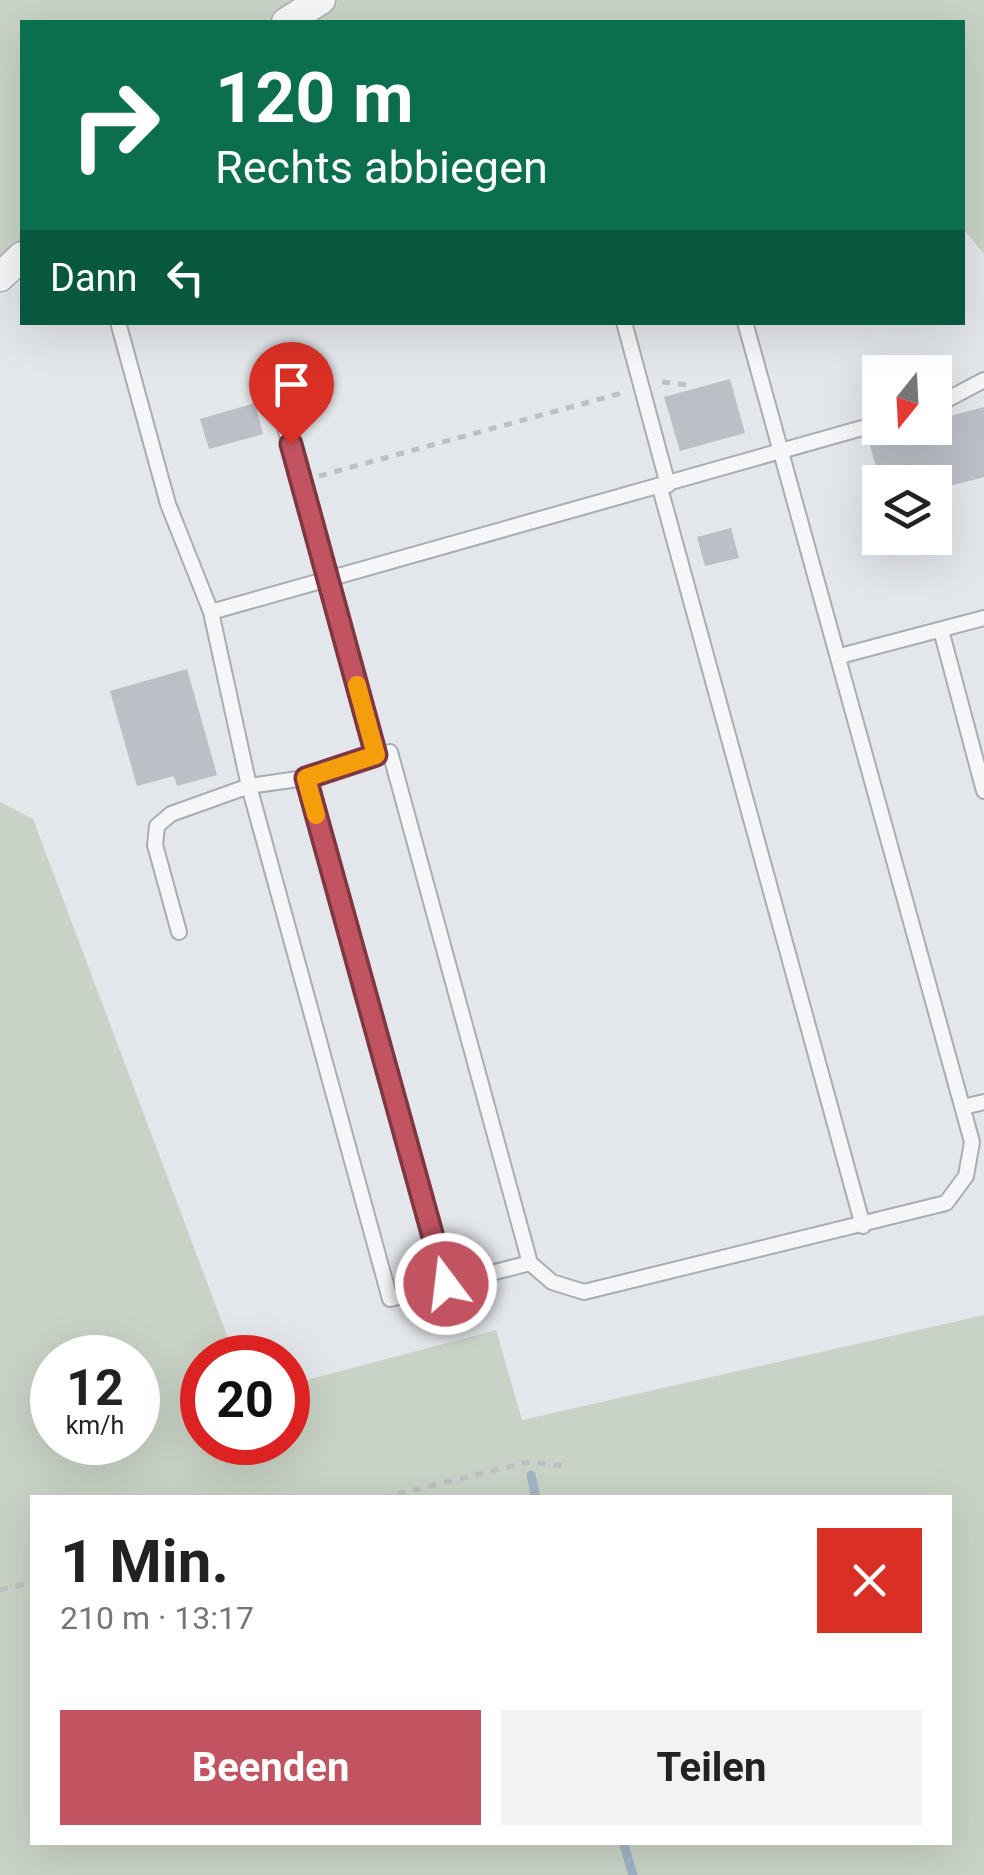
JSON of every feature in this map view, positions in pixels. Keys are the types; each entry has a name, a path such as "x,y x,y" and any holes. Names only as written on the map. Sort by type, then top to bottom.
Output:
{"street":[{"path":"289,20 321,0"},
{"path":"0,277 20,258"}],"lane":[{"path":"119,325 168,504 211,612 250,786 390,1298 530,1263"},
{"path":"625,325 664,486 863,1226"},
{"path":"179,932 155,845 157,826 171,814 250,786 306,778 390,752 530,1263 552,1282 584,1292 946,1203 966,1176 972,1142 746,325"},
{"path":"270,369 376,755"},
{"path":"952,397 984,380"},
{"path":"211,612 862,429"},
{"path":"840,656 984,618"},
{"path":"940,630 984,791"},
{"path":"306,778 446,1284"},
{"path":"963,1107 984,1102"}],"path":[{"path":"302,481 663,382 689,385"},
{"path":"394,1495 528,1462 567,1466"},
{"path":"0,1590 30,1582"}],"green space":[{"path":"0,0 984,0 984,254 965,231 965,20 20,20 20,274 0,279"},
{"path":"0,802 33,819 227,1335 180,1335 180,1465 310,1465 310,1379 496,1330 522,1420 984,1315 984,1875 0,1875"}],"building":[{"path":"730,379 745,433 680,451 664,397"},
{"path":"255,403 263,434 209,449 200,419"},
{"path":"984,407 984,477 952,485 952,465 875,465 870,445 952,445 952,415"},
{"path":"731,528 739,558 705,566 697,537"},
{"path":"187,669 217,775 177,786 174,776 137,786 110,691"}],"waterway":[{"path":"531,1475 535,1495"},
{"path":"624,1845 633,1875"}],"slow traffic":[{"path":"316,815 306,778 376,755 357,685"}],"route":[{"path":"291,444 376,755 306,778 446,1284"}]}
